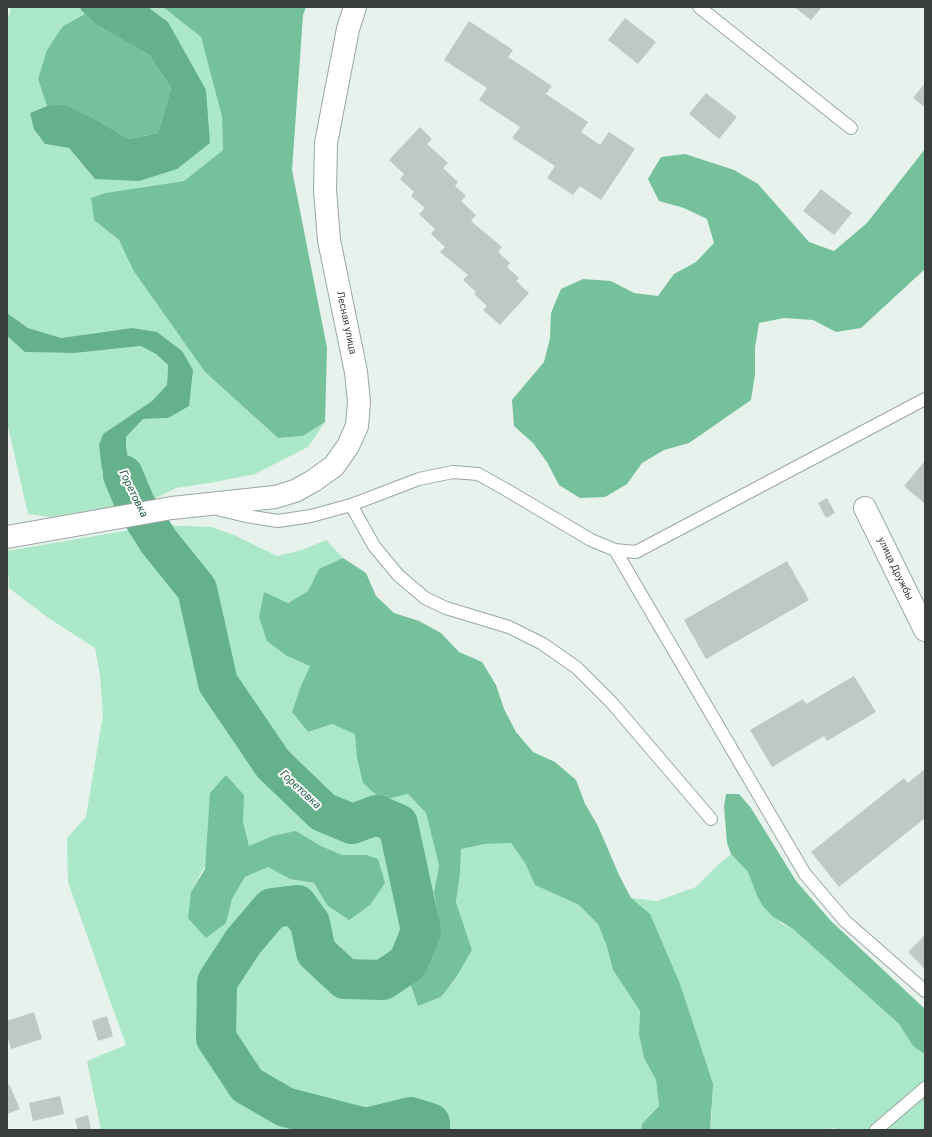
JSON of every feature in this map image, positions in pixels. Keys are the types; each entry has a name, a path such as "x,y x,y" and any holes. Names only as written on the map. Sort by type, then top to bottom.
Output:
{"street":[{"name":"Лесная улица","path":"7,537 172,508 275,497 295,491 334,466 348,446 357,426 359,402 356,372 329,240 325,190 326,143 348,29 355,7"},
{"name":"улица Дружбы","path":"865,508 925,630"}],"lane":[{"path":"699,7 851,128"},
{"path":"202,505 246,516 278,521 311,516 351,505 419,479 453,472 478,474 591,540 615,550 636,552 656,543 925,399"},
{"path":"351,505 374,546 398,575 425,598 446,608 509,627 543,644 577,668 612,703 711,819"},
{"path":"615,550 805,874 845,920 925,991"},
{"path":"876,1130 925,1088"}],"shaded area":[{"path":"10,7 82,7 80,9 85,14 63,26 38,78 47,106 30,113 45,144 69,148 95,179 177,169 168,22 148,7 163,7 201,37 222,117 223,150 184,181 105,193 91,198 94,220 119,240 133,270 205,372 278,438 303,436 325,422 308,447 255,474 176,488 148,502 130,467 126,447 126,437 143,419 168,418 193,370 132,328 61,338 28,328 7,313 7,17 10,14"},
{"path":"163,7 306,7 303,15 292,170 327,348 325,422 303,436 278,438 205,372 133,270 119,240 94,220 91,198 105,193 184,181 223,150 222,117 201,37"},
{"path":"85,14 95,24 149,55 171,88 158,133 129,139 93,118 66,106 47,106 38,79 47,50 63,26"},
{"path":"925,149 925,269 861,328 836,332 813,320 784,318 759,323 755,348 755,374 751,400 689,443 664,450 642,463 627,484 605,497 580,498 559,485 547,462 533,443 514,426 512,400 544,362 550,338 551,313 561,289 583,279 611,281 634,293 658,296 674,274 696,262 714,243 707,219 684,208 659,201 648,179 661,157 685,154 734,170 758,184 809,242 834,251 867,223"},
{"path":"7,336 25,352 75,353 142,346 156,354 168,365 167,385 152,401 103,434 102,470 124,505 50,517 28,514 7,422"},
{"path":"160,525 211,527 234,535 277,556 302,550 326,540 343,558 319,569 308,591 287,603 287,656 310,666 300,688 292,712 308,732 332,724 356,734 357,758 382,799 408,794 426,813 439,866 434,892 438,916 437,942 410,983 418,1006 441,997 457,976 472,950 456,902 460,874 461,849 485,844 511,843 525,863 535,885 579,905 598,924 607,947 613,970 640,1011 639,1035 644,1058 656,1080 659,1106 642,1124 641,1130 101,1130 87,1061 126,1045 68,882 67,838 86,817 103,715 100,675 95,648 47,617 9,588 7,551","holes":["243,795 243,821 249,846 272,836 319,845 342,855 366,855 327,905 314,883 290,879 268,867 245,877 232,899 226,923 191,892"]},
{"path":"343,558 366,573 376,596 394,613 419,621 441,633 459,652 482,662 496,685 504,709 516,732 533,752 555,762 576,780 585,804 598,826 619,875 631,898 650,914 680,984 713,1084 710,1130 641,1130 642,1124 659,1106 656,1080 644,1058 639,1035 640,1011 613,970 607,947 598,924 579,905 535,885 525,863 511,843 485,844 461,849 460,874 456,902 472,950 457,976 441,997 418,1006 410,983 437,942 438,916 434,892 439,866 426,813 408,794 382,800 363,783 357,758 355,734 332,724 308,732 292,712 300,688 310,666 287,656 267,641 259,617 264,592 288,603 308,591 319,569"},
{"path":"226,775 244,795 243,821 249,846 272,836 296,831 319,845 342,855 366,855 378,859 385,883 370,905 349,920 327,905 314,883 290,879 268,867 245,877 232,899 226,923 206,938 188,918 191,892 205,869 210,793"},
{"path":"726,794 739,794 751,808 796,881 831,921 925,1009 925,1052 923,1053 913,1046 899,1024 793,929 772,916 763,906 757,896 748,872 731,854 727,843 724,806"},
{"path":"731,854 748,872 757,896 782,924 793,929 899,1024 913,1046 923,1053 925,1052 925,1130 836,1130 833,1127 830,1130 710,1130 712,1111 631,898 657,901 696,887"}],"water":[{"path":"82,7 148,7 168,22 206,90 210,143 177,169 139,181 95,179 69,148 45,144 34,129 30,113 47,106 65,105 93,118 129,139 158,133 171,88 149,55 95,24 80,9"},
{"path":"7,313 28,328 61,338 132,328 157,332 182,351 193,370 189,406 168,418 143,419 126,437 126,447 130,467 148,502 124,505 102,470 99,445 103,434 152,401 167,385 168,365 156,354 141,346 75,353 25,352 7,336"}],"building":[{"path":"794,7 822,7 811,20"},
{"path":"625,18 656,42 638,64 608,40"},
{"path":"469,21 513,50 508,57 552,86 546,94 588,122 581,132 600,145 609,132 635,149 601,200 580,186 573,195 547,178 555,166 512,138 520,127 479,100 487,88 444,60"},
{"path":"925,83 925,107 913,98"},
{"path":"706,93 737,117 719,139 689,114"},
{"path":"420,127 432,139 427,144 448,163 443,168 458,182 455,186 466,196 461,201 476,215 471,221 502,247 498,252 510,263 507,267 519,278 516,281 529,293 500,325 483,310 487,306 474,294 476,292 463,280 468,275 440,252 445,247 431,234 435,229 419,214 425,208 411,196 414,192 400,179 404,174 389,160"},
{"path":"821,189 852,213 834,235 803,211"},
{"path":"924,462 925,463 925,504 904,486"},
{"path":"827,498 835,513 826,518 818,503"},
{"path":"787,561 809,600 706,659 684,620"},
{"path":"854,676 876,712 827,741 824,736 772,767 750,730 803,699 806,704"},
{"path":"925,769 925,818 839,887 811,852 904,778 908,783"},
{"path":"925,935 925,969 908,952"},
{"path":"34,1012 42,1039 11,1049 7,1035 7,1021"},
{"path":"107,1016 113,1036 98,1041 92,1021"},
{"path":"9,1084 20,1109 7,1114 7,1085"},
{"path":"60,1096 64,1114 33,1121 29,1103"},
{"path":"88,1115 91,1130 78,1130 75,1119"}],"waterway":[{"name":"Горетовка","path":"123,475 135,504 159,542 197,589 218,683 273,764 323,812 352,824 377,815 398,824 421,931 408,963 383,980 345,979 316,952 310,923 297,905 272,908 243,942 217,982 216,1038 247,1085 285,1107 366,1128 411,1117 430,1123 430,1130"}]}
